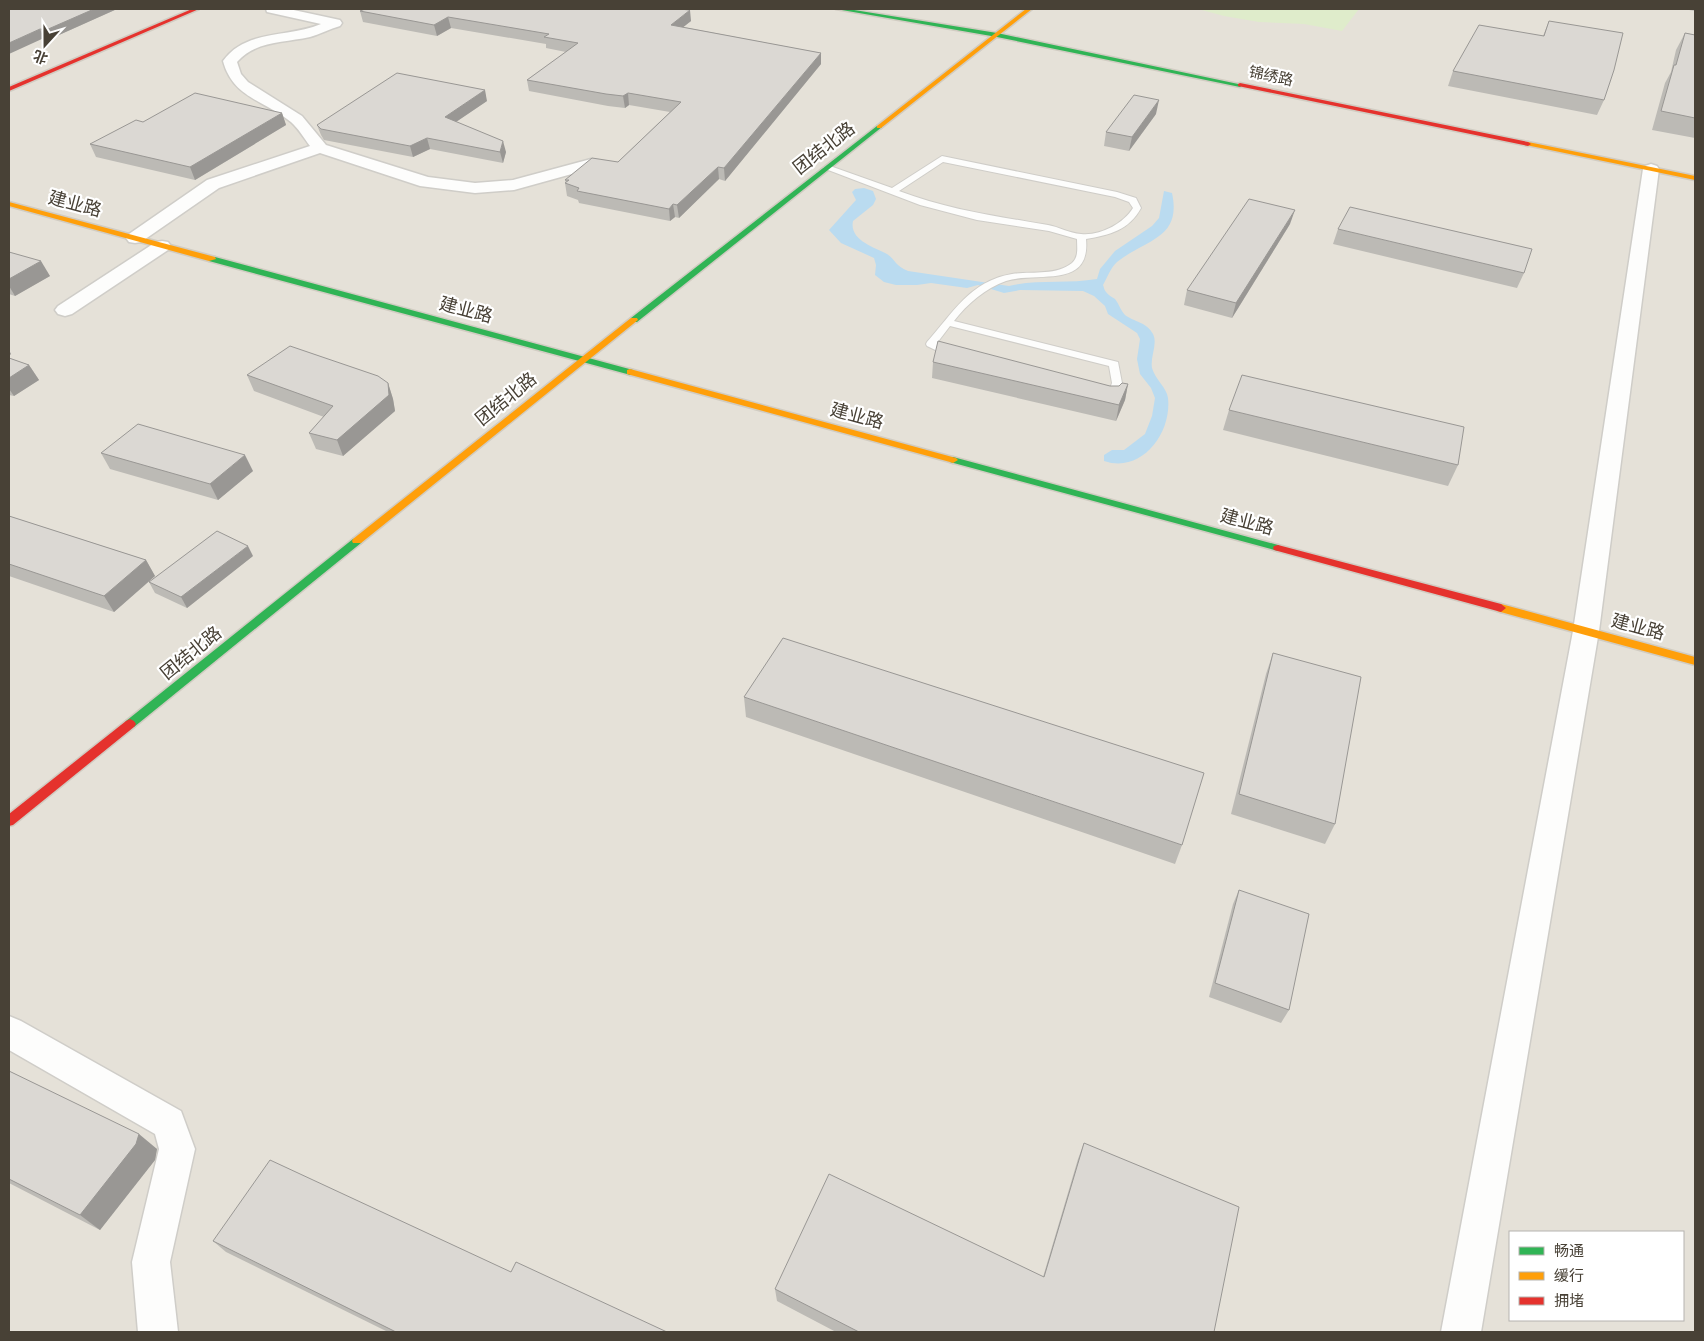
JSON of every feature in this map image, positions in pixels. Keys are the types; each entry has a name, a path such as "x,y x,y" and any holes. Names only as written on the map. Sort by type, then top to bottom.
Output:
{"street":[{"path":"9,89 196,9"},
{"path":"272,9 335,23 309,32 250,44 237,51 230,61 234,75 243,84 297,120 320,148 426,182 475,188 514,185 591,164"},
{"name":"锦绣路","path":"839,9 997,35 1695,178"},
{"name":"团结北路","path":"9,821 584,360 1029,9"},
{"path":"135,238 213,184 320,148"},
{"path":"1461,1332 1586,631 1651,169"},
{"name":"建业路","path":"9,204 1695,661"},
{"path":"65,310 162,246"},
{"path":"9,1032 169,1123 177,1149 151,1262 158,1332"}],"lane":[{"path":"827,168 862,179 923,203 977,217 1050,228 1081,237 1112,231 1127,223 1134,216 1137,208 1133,200 1117,195 942,159 893,191"},
{"path":"965,359 931,344 963,304 1003,279 1064,272 1079,263 1084,250 1081,237"},
{"path":"949,323 1114,364 1117,383 1112,398 1094,393"}],"shaded area":[{"path":"9,9 1695,9 1695,1332 9,1332"}],"green space":[{"path":"1198,9 1359,9 1342,31 1304,24 1259,22"}],"water":[{"path":"864,188 873,191 876,199 873,205 853,221 855,233 864,242 890,256 900,267 908,271 1009,286 1097,279 1100,269 1115,251 1152,226 1159,218 1164,191 1172,193 1174,208 1172,220 1167,229 1117,262 1103,285 1105,291 1115,299 1125,315 1147,327 1153,334 1152,368 1167,394 1168,412 1165,425 1151,448 1142,456 1130,462 1118,464 1104,461 1104,455 1112,450 1124,450 1145,434 1152,416 1155,398 1151,388 1140,374 1137,359 1140,339 1137,333 1108,314 1105,306 1094,296 1083,291 1020,290 1004,293 978,285 967,288 931,283 896,285 884,282 875,275 876,265 874,258 841,243 829,230 856,200 852,192 855,189"}],"building":[{"path":"9,9 94,9 46,30 40,29 9,43"},
{"path":"365,9 690,10 671,25 821,53 724,168 718,167 677,205 673,204 669,209 577,191 579,188 565,183 569,180 565,180 592,158 618,162 681,102 628,93 623,96 606,94 527,80 578,43 544,37 549,34 448,17 434,25 360,11"},
{"path":"1549,21 1623,33 1604,100 1453,71 1479,25 1544,36"},
{"path":"1685,33 1695,35 1695,118 1661,111"},
{"path":"397,73 485,90 445,117 503,141 500,152 427,138 410,146 321,129 317,125"},
{"path":"195,93 282,113 190,167 90,144 136,120 143,122"},
{"path":"1134,95 1159,100 1132,137 1106,132"},
{"path":"1249,199 1295,210 1236,303 1187,290"},
{"path":"1350,207 1532,249 1524,273 1338,229"},
{"path":"9,252 41,261 9,279"},
{"path":"938,341 1110,386 1119,386 1122,383 1128,384 1119,405 933,362"},
{"path":"290,346 378,376 388,383 389,395 337,440 309,433 333,406 247,375"},
{"path":"9,358 29,365 9,378"},
{"path":"1242,375 1464,427 1458,465 1229,410"},
{"path":"138,424 245,455 210,484 101,453"},
{"path":"9,516 146,560 104,596 9,564"},
{"path":"217,531 248,546 181,597 149,582"},
{"path":"783,638 1204,773 1182,845 744,697"},
{"path":"1273,653 1361,677 1335,824 1239,794"},
{"path":"1239,890 1309,914 1289,1010 1215,983"},
{"path":"9,1071 139,1134 136,1144 80,1215 9,1179"},
{"path":"1084,1143 1239,1207 1214,1332 859,1332 775,1289 829,1174 1044,1277"},
{"path":"270,1160 511,1272 516,1262 667,1332 396,1332 213,1241"}],"traffic: fast":[{"path":"839,9 997,35 1240,85"},
{"path":"634,320 879,127"},
{"path":"212,259 630,372"},
{"path":"953,460 1278,548"},
{"path":"130,724 357,541"}],"traffic: slow":[{"path":"879,127 1029,9"},
{"path":"1528,144 1695,178"},
{"path":"9,204 212,259"},
{"path":"357,541 634,320"},
{"path":"630,372 953,460"},
{"path":"1501,608 1695,661"}],"traffic: jam":[{"path":"9,89 196,9"},
{"path":"1240,85 1528,144"},
{"path":"1278,548 1501,608"},
{"path":"9,821 130,724"}]}
